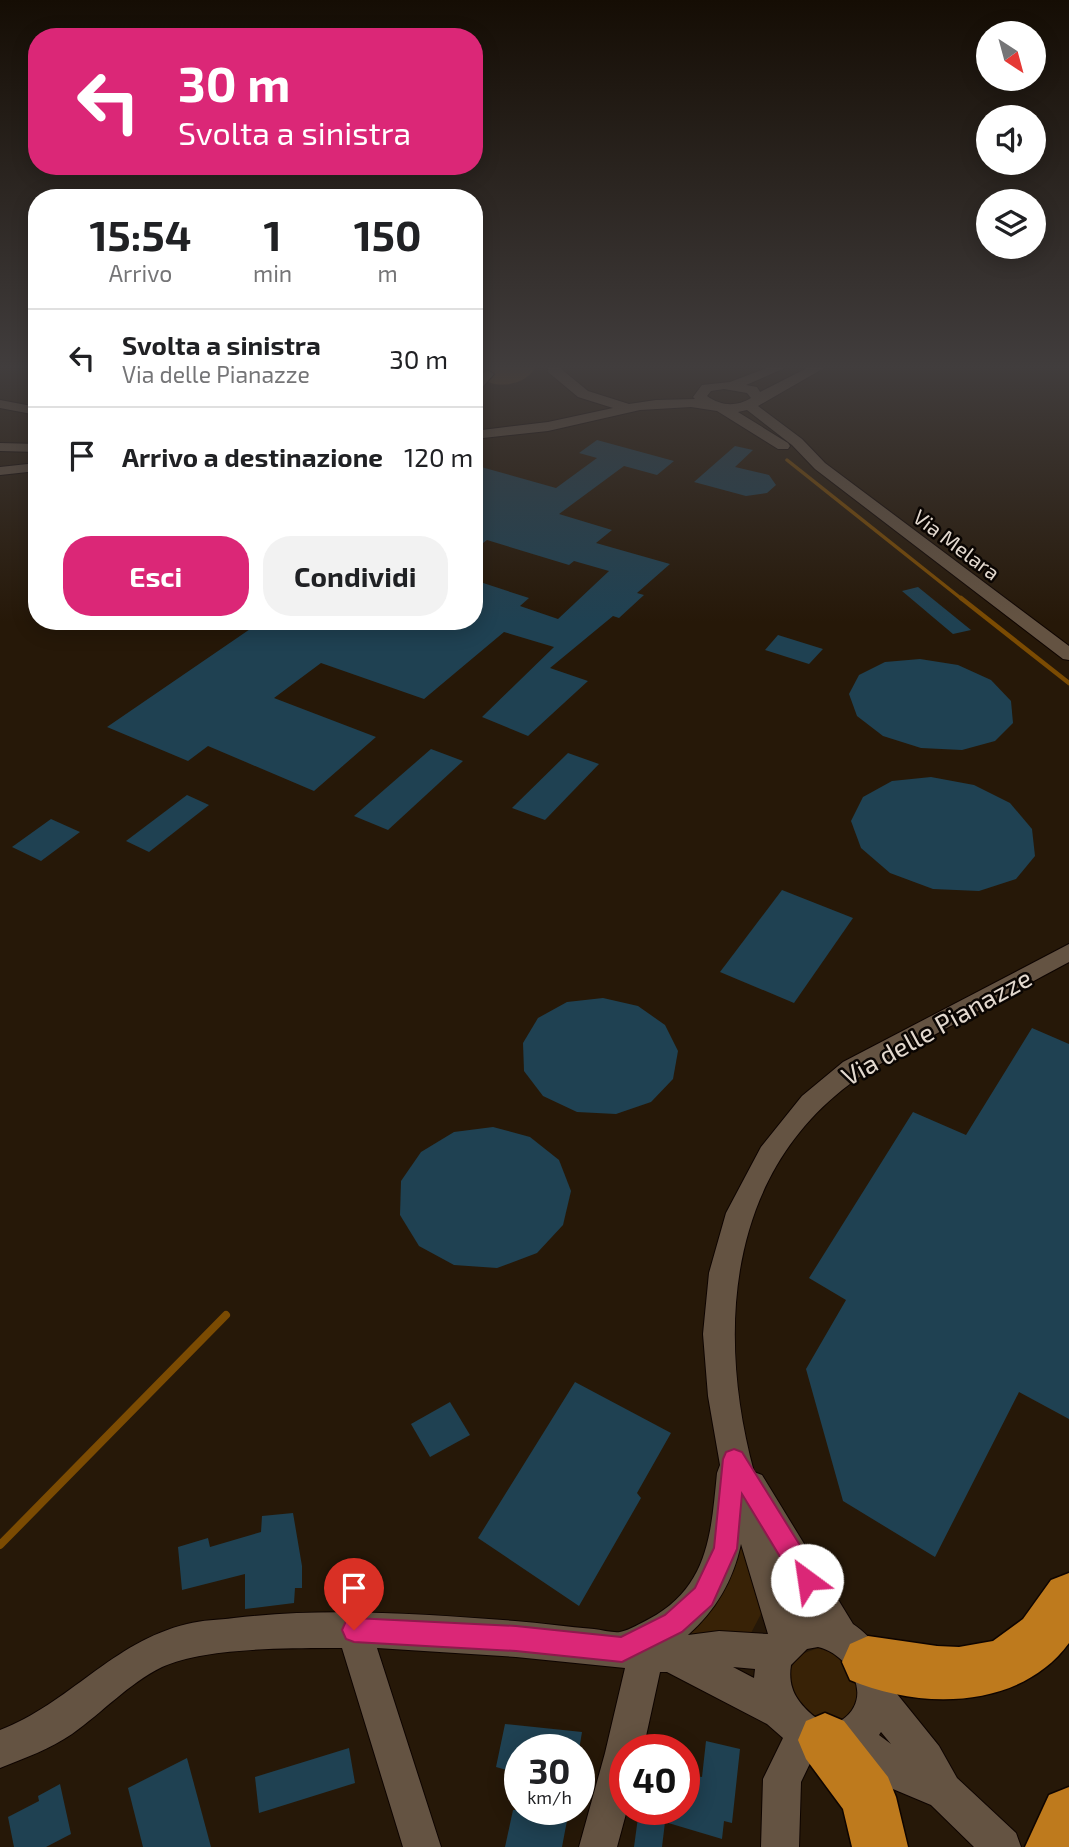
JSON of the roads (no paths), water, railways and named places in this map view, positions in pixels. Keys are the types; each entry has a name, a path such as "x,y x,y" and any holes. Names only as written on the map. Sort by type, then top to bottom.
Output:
{"highway":[{"path":"862,1665 963,1675 991,1669 1015,1659 1041,1637 1069,1598"},
{"path":"816,1730 868,1797 880,1847"}],"street":[{"path":"791,450 820,466"},
{"path":"805,450 820,466"},
{"name":"Via Melara","path":"820,466 1069,655"},
{"path":"0,471 28,468"},
{"name":"Via delle Pianazze","path":"0,1749 47,1728 125,1669 155,1652 188,1641 278,1630 354,1630 516,1639 646,1652 782,1646 734,1459 721,1387 717,1343 719,1304 733,1231 758,1172 785,1131 815,1099 842,1077 892,1046 1069,952"},
{"name":"Via delle Pianazze","path":"646,1652 704,1597 726,1549 734,1459"},
{"name":"Via delle Pianazze","path":"734,1459 944,1791"},
{"path":"812,1629 826,1630 862,1665 872,1713 864,1727 816,1730 775,1698 773,1666 782,1646 798,1633 812,1629"},
{"path":"354,1630 422,1847"},
{"path":"598,1847 624,1753 646,1652"},
{"name":"Via delle Pianazze","path":"646,1652 816,1730 894,1771 1045,1838"},
{"path":"780,1847 782,1779 816,1730"}],"waterway":[{"path":"787,460 963,600"},
{"path":"961,598 1069,683"},
{"path":"0,1545 226,1315"}]}
